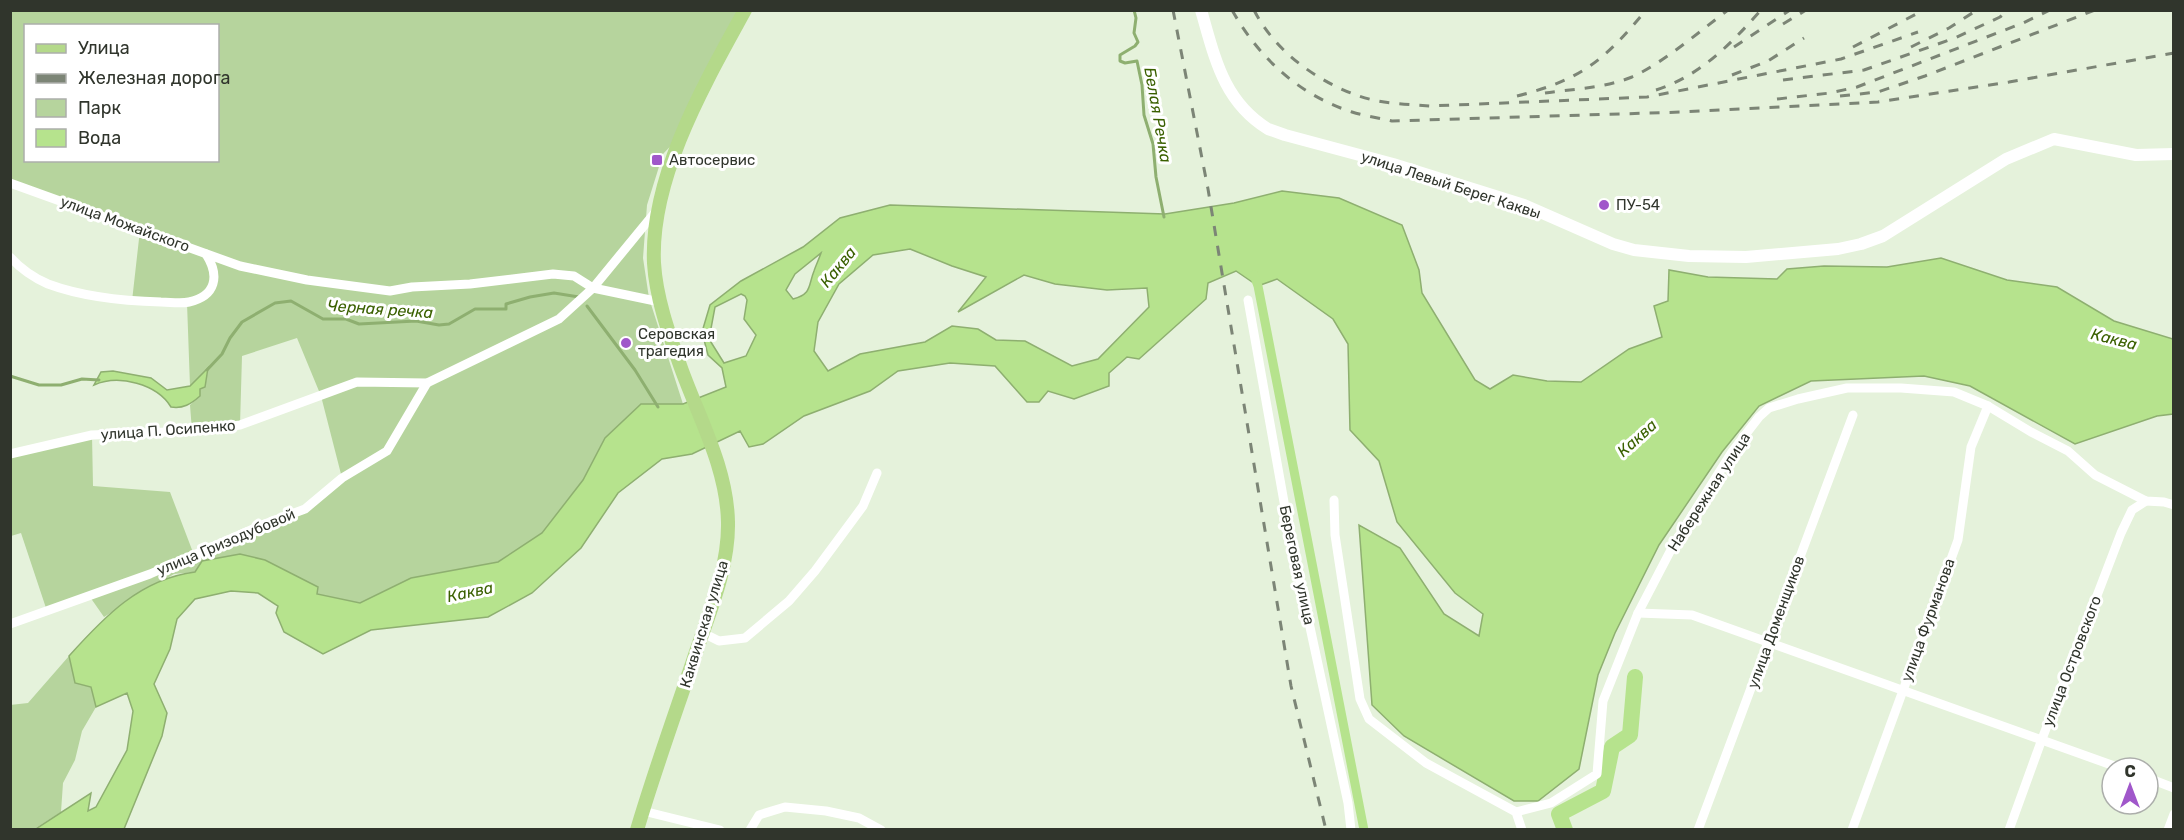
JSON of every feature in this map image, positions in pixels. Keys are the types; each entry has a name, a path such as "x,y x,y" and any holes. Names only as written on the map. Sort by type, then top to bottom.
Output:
{"main road":[{"name":"Каквинская улица","path":"637,830 703,633 728,546 728,503 720,469 681,367 660,302 654,262 658,209 683,133 707,79 745,10"},
{"name":"улица Левый Берег Каквы","path":"1201,10 1227,88 1243,110 1268,129 1484,192 1524,205 1612,244 1656,254 1746,257 1806,253 1861,244 1883,236 2006,159 2054,139 2136,155 2174,154"}],"street":[{"name":"улица Можайского","path":"10,183 240,266 307,280 390,291 553,274 574,276 593,288 660,302"},
{"path":"427,383 559,319 593,288 658,209"},
{"path":"10,257 19,267 46,283 83,294 132,301 187,302 204,296 214,283 214,267 206,254"},
{"name":"Береговая улица","path":"1248,300 1288,530 1351,830"},
{"name":"улица П. Осипенко","path":"10,454 92,435 192,431 240,425 357,382 427,383"},
{"name":"улица Гризодубовой","path":"10,624 150,574 262,525 305,509 342,478 387,451 427,383"},
{"name":"Набережная улица","path":"1516,812 1551,803 1597,774 1603,701 1638,613 1674,544 1732,452 1769,408 1847,388 1901,388 1954,392 1988,406 2068,451 2095,475 2146,501 2174,505"},
{"name":"улица Фурманова","path":"1852,830 1958,540 1971,447 1988,406"},
{"name":"улица Доменщиков","path":"1698,830 1853,415"},
{"path":"703,633 719,641 745,638 789,601 815,571 863,506 877,473"},
{"path":"1334,500 1335,535 1360,699 1369,719 1426,763 1516,812 1522,830"},
{"name":"улица Островского","path":"2009,830 2121,533 2132,510 2146,501"},
{"path":"1638,613 1692,615 2100,761"},
{"path":"750,830 759,815 785,807 826,811 859,818 878,829"},
{"path":"643,811 720,830"},
{"path":"2168,830 2174,814"}],"green space":[{"path":"11,11 745,11 683,133 663,154 647,205 643,258 649,298 683,404 641,404 605,438 583,480 542,533 498,562 411,578 360,603 317,594 240,554 202,561 195,572 174,574 104,617 90,597 47,611 21,533 11,536 11,454 92,435 93,486 170,492 194,555 305,509 342,478 321,396 297,338 242,356 240,425 192,431 190,405 200,396 200,389 205,387 208,369 190,386 187,303 132,301 140,230 11,183"},
{"path":"69,656 75,683 91,687 96,707 82,731 75,760 63,783 61,812 34,829 11,829 10,705 28,703"}],"water":[{"name":"Каква","path":"1282,191 1339,198 1402,225 1419,270 1422,293 1475,380 1490,389 1513,375 1547,381 1581,382 1629,349 1662,337 1654,306 1668,301 1669,270 1708,277 1777,279 1787,269 1824,266 1887,267 1941,258 2007,280 2057,287 2114,321 2173,339 2173,414 2157,416 2075,444 1970,386 1924,376 1811,381 1759,406 1722,452 1659,545 1615,633 1598,675 1579,769 1538,801 1514,801 1404,736 1372,705 1359,525 1400,548 1444,614 1479,636 1483,614 1455,593 1397,522 1379,461 1350,430 1348,344 1333,319 1277,279 1258,286 1236,271 1208,283 1206,299 1139,359 1127,357 1109,373 1109,386 1074,399 1048,391 1039,402 1027,402 995,366 950,363 898,371 870,391 804,416 763,444 749,447 740,431 692,454 662,459 618,493 581,548 532,593 488,617 371,630 323,654 284,632 276,613 278,606 258,593 231,591 195,599 177,619 170,649 154,684 167,713 162,736 124,829 34,830 91,793 88,811 96,807 127,750 133,711 127,693 96,707 91,687 75,683 69,656 124,602 157,583 195,572 202,561 240,554 265,560 318,587 317,594 360,603 411,578 498,562 542,533 583,480 605,438 641,404 683,404 726,387 722,368 708,355 702,332 710,305 741,281 803,247 840,218 890,205 1165,214 1234,203","holes":["910,249 986,277 958,312 1024,275 1055,284 1107,290 1147,288 1149,307 1098,359 1072,366 1025,341 996,340 978,329 952,326 925,342 860,354 828,371 814,351 818,322 839,284 873,255","821,253 808,289 803,295 793,299 786,290 795,274","741,294 745,296 747,300 744,319 756,335 746,356 724,363 709,339 715,307"]},
{"path":"208,368 205,387 200,389 200,396 183,407 171,407 157,392 137,383 115,381 94,385 101,372 113,371 151,378 167,390 190,386"}],"waterway":[{"name":"Белая Речка","path":"1134,10 1136,18 1134,33 1138,42 1120,55 1120,61 1125,63 1137,61 1142,85 1144,115 1153,144 1156,177 1164,217"},
{"path":"1254,275 1364,830"},
{"name":"Черная речка","path":"207,370 222,354 242,322 275,303 291,301 323,319 346,319 359,324 416,321 439,325 449,324 475,309 506,309 506,304 530,297 554,293 579,297"},
{"name":"Черная речка","path":"587,306 635,370 658,407"},
{"name":"Черная речка","path":"10,376 39,385 61,385 82,379 99,380"},
{"path":"1565,830 1559,814 1603,791 1612,747 1630,735 1635,677"}],"railway":[{"path":"1173,10 1208,189 1291,686 1326,830"},
{"path":"1232,10 1268,59 1298,85 1333,105 1392,121 1682,112 1878,102 2174,53"},
{"path":"1254,10 1262,25 1284,51 1326,81 1356,95 1374,100 1430,106 1647,97 1841,59 1918,32"},
{"path":"1517,96 1558,83 1590,66 1618,42 1646,10"},
{"path":"1545,93 1600,86 1632,77 1669,55 1728,10"},
{"path":"1656,90 1701,68 1726,47 1761,10"},
{"path":"1734,47 1790,10"},
{"path":"1783,24 1806,10"},
{"path":"1911,47 1949,28 1977,10"},
{"path":"1783,80 1864,70 1955,38 2000,17 2008,10"},
{"path":"1777,99 1830,93 1857,87 2023,23 2050,10"},
{"path":"1840,96 1878,92 2095,10"},
{"path":"1853,47 1920,12"},
{"path":"1732,75 1768,61 1804,38"}],"place":[{"name":"Автосервис","path":"657,160"},
{"name":"ПУ-54","path":"1604,205"},
{"name":"Серовская трагедия","path":"626,343"}]}
